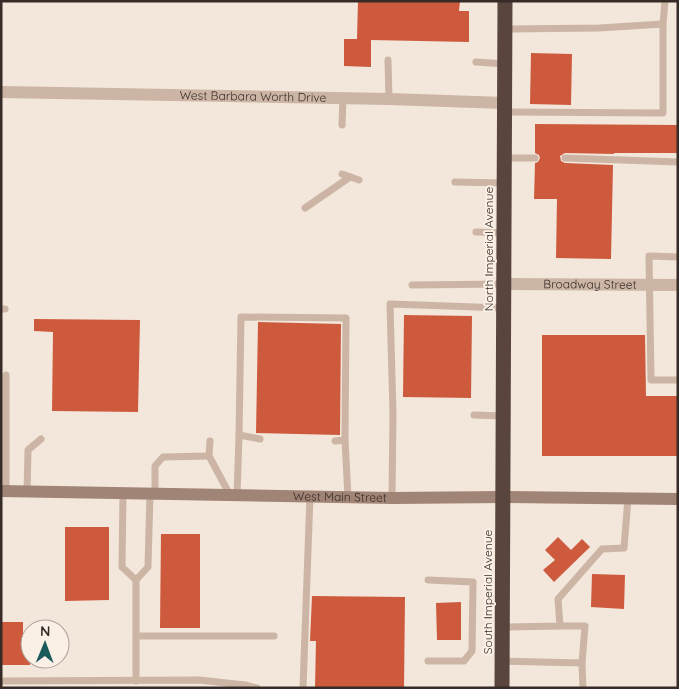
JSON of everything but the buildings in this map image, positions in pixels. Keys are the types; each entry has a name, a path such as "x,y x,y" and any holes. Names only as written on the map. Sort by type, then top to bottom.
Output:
{"highway":[{"name":"North Imperial Avenue","path":"503,497 505,1"},
{"name":"South Imperial Avenue","path":"502,688 503,497"}],"street":[{"name":"West Barbara Worth Drive","path":"1,92 389,99 504,108"},
{"name":"Broadway Street","path":"504,284 678,285"},
{"name":"West Main Street","path":"3,491 392,498 678,499"}],"lane":[{"path":"504,108 663,113 663,24 665,1"},
{"path":"505,29 599,28 663,24"},
{"path":"388,60 389,99"},
{"path":"476,62 505,64"},
{"path":"342,125 343,98"},
{"path":"504,158 535,158"},
{"path":"565,158 678,162"},
{"path":"342,174 359,180"},
{"path":"305,208 350,177"},
{"path":"455,182 504,183"},
{"path":"476,232 504,233"},
{"path":"678,257 649,256 651,380 678,380"},
{"path":"412,285 504,284"},
{"path":"392,498 393,414 390,304 504,308"},
{"path":"234,495 239,435 241,316 346,318 345,440 348,497"},
{"path":"3,491 6,375"},
{"path":"474,415 503,416"},
{"path":"239,435 260,439"},
{"path":"27,492 28,450 42,440"},
{"path":"335,441 345,440"},
{"path":"210,441 209,456 234,495"},
{"path":"136,681 136,580 148,567 155,466 163,457 209,456"},
{"path":"123,493 122,567 136,580"},
{"path":"303,688 310,496"},
{"path":"560,626 558,599 602,549 624,548 628,498"},
{"path":"428,580 473,582 472,651 464,661 428,661"},
{"path":"502,627 585,626 582,663 583,688"},
{"path":"136,636 274,636"},
{"path":"502,661 582,663"},
{"path":"1,681 18,684 199,680 245,684 256,688"}]}
